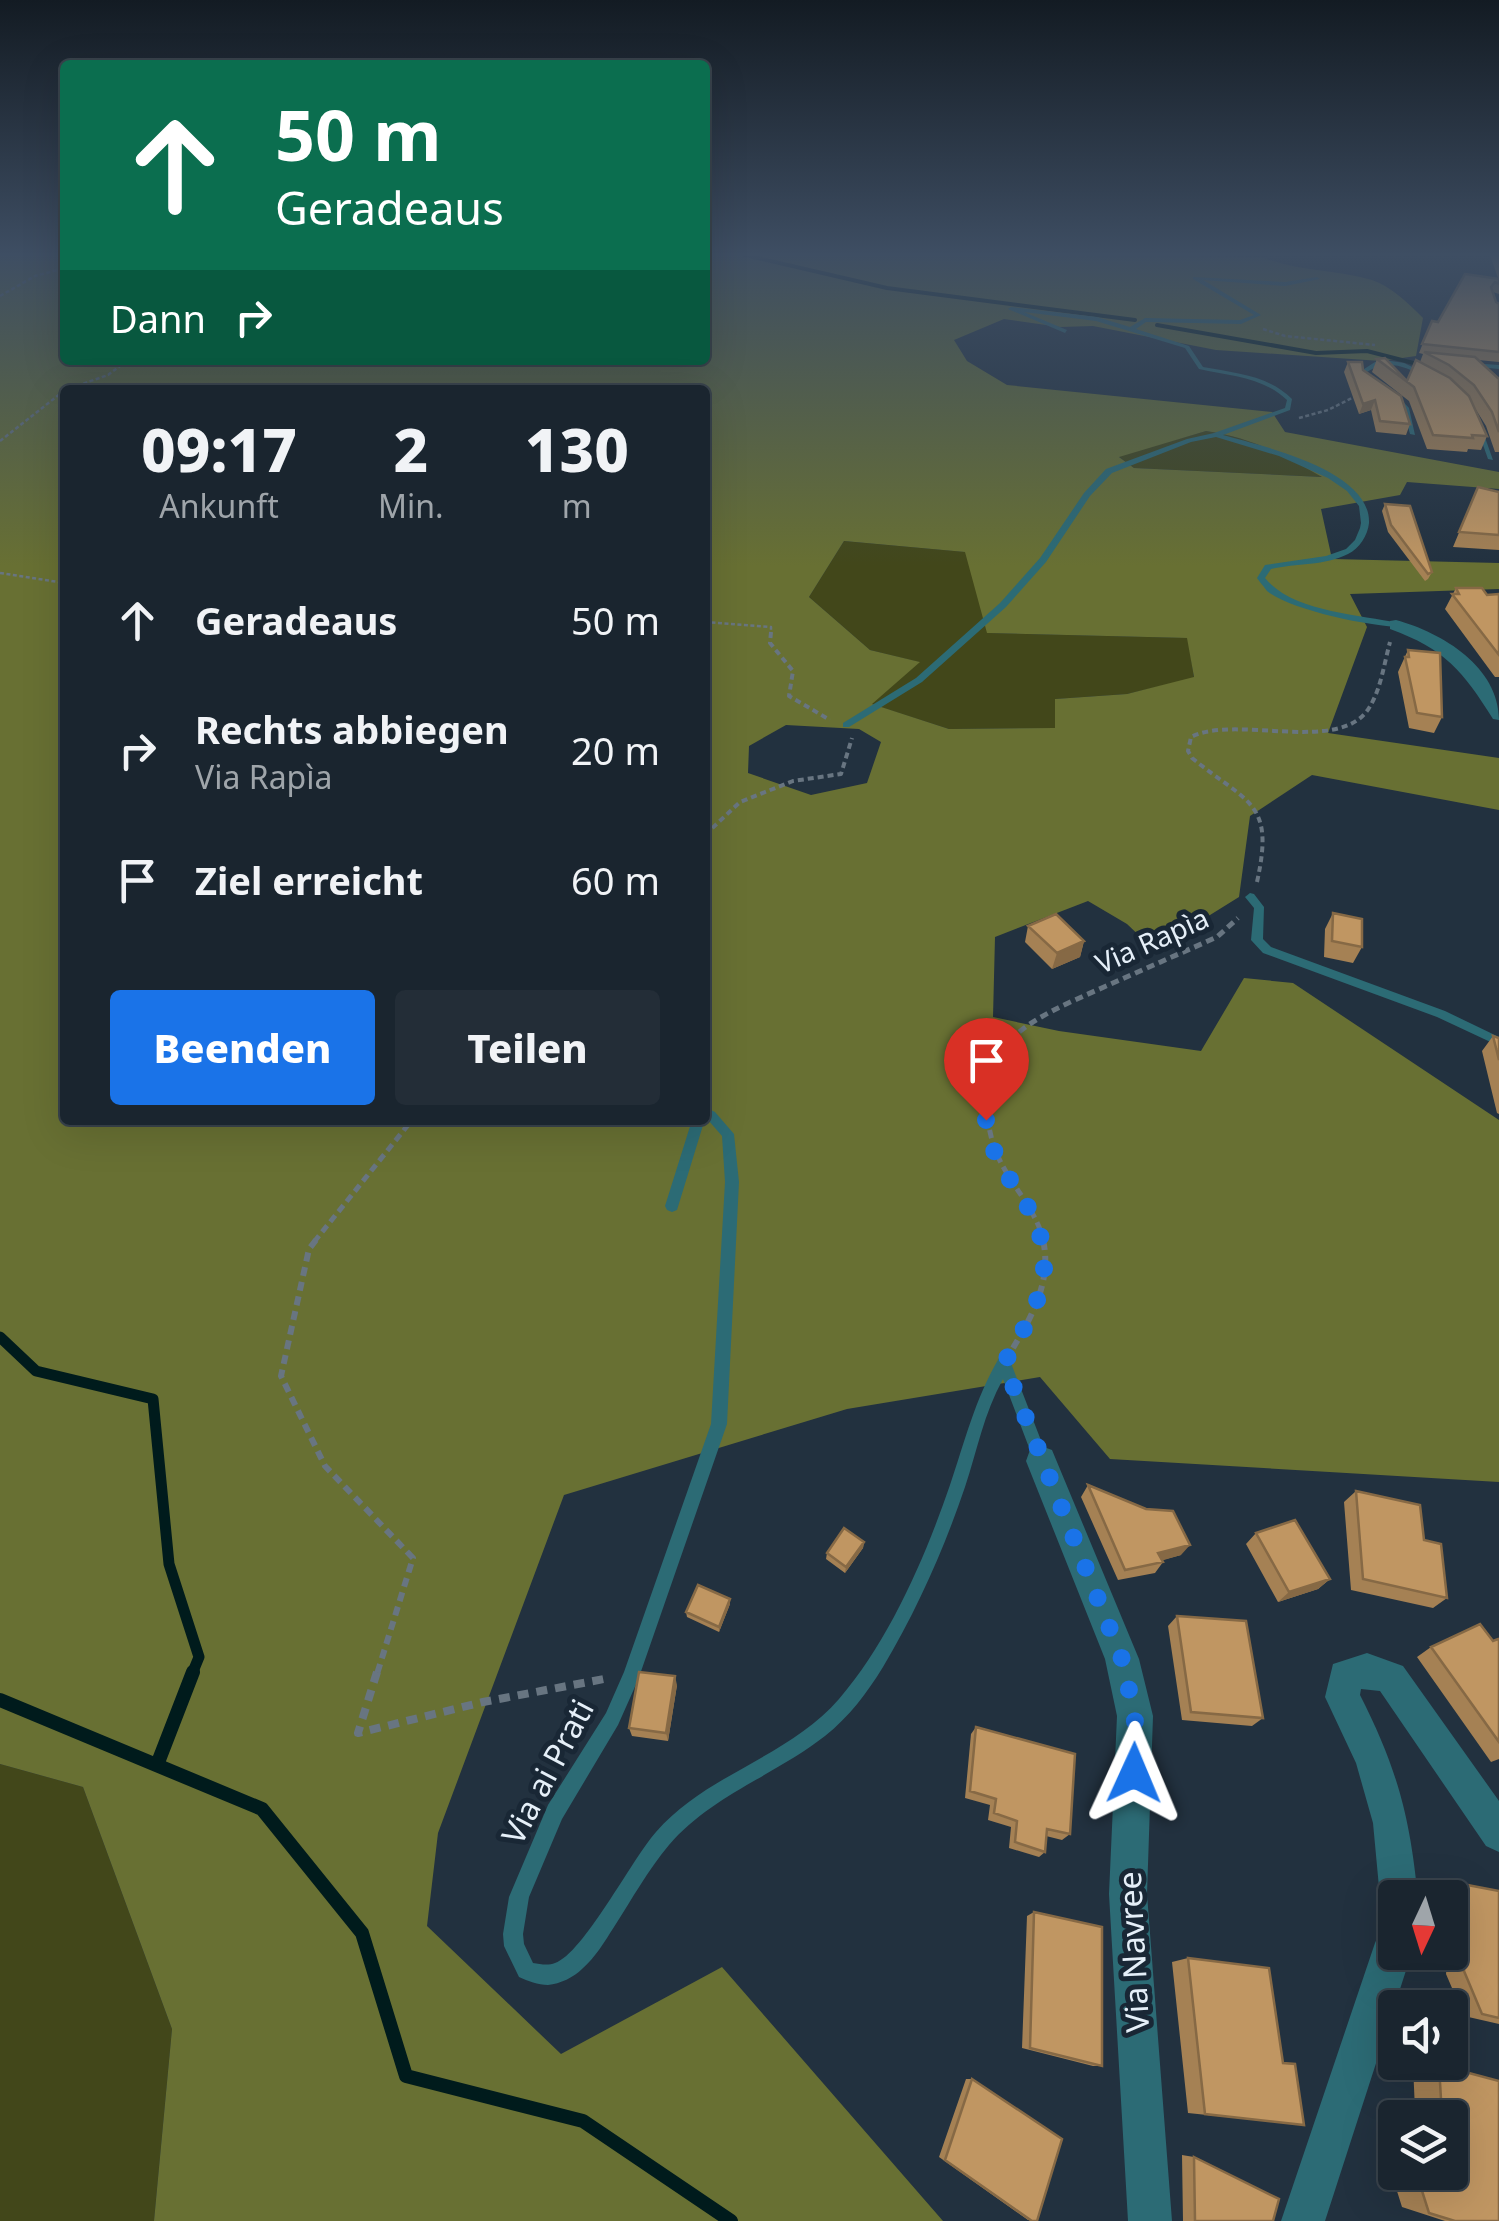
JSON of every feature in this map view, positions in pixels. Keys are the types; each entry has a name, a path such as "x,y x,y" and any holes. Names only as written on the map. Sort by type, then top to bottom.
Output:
{"street":[{"path":"1396,625 1419,634 1469,665 1499,715"},
{"name":"Via Navree","path":"1041,1460 1122,1659 1135,1716 1128,1894 1150,2221"},
{"path":"1397,1880 1392,1823 1372,1758 1342,1697 1345,1676 1366,1670 1391,1678 1499,1833"},
{"path":"1303,2221 1386,1970"}],"lane":[{"path":"846,725 920,680 1003,606 1109,470 1288,409 1290,400 1266,383 1201,368 1195,359"},
{"path":"1413,434 1401,400 1363,373 1376,363 1413,361 1428,377"},
{"path":"1461,364 1499,367"},
{"path":"1478,426 1491,459"},
{"path":"1216,435 1326,473 1352,488 1364,506 1364,528 1354,546 1341,554 1268,567 1261,578 1267,589 1297,603 1396,625"},
{"path":"1250,896 1259,907 1257,940 1268,950 1442,1014 1499,1042"},
{"name":"Via ai Prati","path":"710,1115 728,1134 732,1182 719,1424 632,1674 612,1718 554,1812 519,1897 514,1916 514,1946 526,1970 537,1974 564,1972 576,1962 638,1868 682,1819 706,1799 791,1749 846,1706 893,1631 942,1528 984,1396 1004,1363"},
{"name":"Via ai Prati","path":"672,1206 700,1125"},
{"path":"1004,1363 1041,1460"}],"path":[{"path":"77,385 115,374 123,365"},
{"path":"1237,427 1318,414 1364,390"},
{"path":"0,440 60,394"},
{"path":"0,573 60,582"},
{"path":"710,622 772,627 770,643 793,671 789,696 814,714 846,725 854,742 841,774 793,781 740,802 710,830"},
{"name":"Via Rapìa","path":"1004,1363 1042,1295 1044,1247 1030,1210 990,1142 986,1120 995,1056 1016,1031 1033,1019 1217,937 1240,916 1266,851 1263,817 1256,806 1192,758 1188,750 1192,737 1208,728 1314,730 1350,725 1372,702 1396,625"},
{"path":"408,1125 309,1249 281,1376 325,1466 414,1558 358,1734 483,1702 632,1674"}],"green space":[{"path":"0,359 60,359 60,365 710,365 710,359 966,359 1007,385 1272,412 1285,432 1499,472 1499,489 1407,482 1400,495 1321,509 1332,559 1499,563 1499,589 1350,594 1367,627 1328,733 1499,758 1499,810 1312,775 1250,816 1239,897 1202,920 1147,943 1127,924 1088,901 995,937 993,1017 1059,1031 1201,1051 1244,978 1293,983 1499,1120 1499,1482 1110,1459 1040,1377 847,1409 564,1495 438,1833 427,1926 561,2054 722,1967 943,2221 154,2221 172,2029 83,1787 0,1764","holes":["1206,431 1266,448 1322,477 1134,468 1119,457","844,541 965,552 987,633 1187,638 1194,677 1127,694 1055,699 1055,728 949,729 872,704 920,662 870,650 809,597","786,725 859,729 881,742 867,783 811,795 748,773 749,746"]},
{"path":"1206,431 1253,443 1324,477 1134,468 1118,456"},
{"path":"844,541 966,552 988,633 1188,638 1194,678 1127,694 1055,699 1056,728 949,729 871,704 919,662 870,650 809,597"},
{"path":"0,1764 83,1787 172,2029 154,2221 0,2221"}],"building":[{"path":"1377,359 1386,359 1407,381 1416,360 1450,378 1469,396 1487,436 1433,435 1414,387"},
{"path":"1437,359 1477,359 1499,379 1499,432 1492,412 1474,385"},
{"path":"1348,362 1362,362 1363,370 1401,396 1410,424 1380,421 1375,400 1363,404"},
{"path":"1478,487 1499,492 1499,535 1459,532"},
{"path":"1385,504 1410,506 1432,572 1428,574 1391,525"},
{"path":"1456,588 1482,588 1487,595 1499,594 1499,655 1452,594 1459,594"},
{"path":"1408,650 1440,653 1442,717 1417,713 1405,657 1409,657"},
{"path":"1333,913 1362,919 1362,947 1332,941"},
{"path":"1056,914 1084,941 1057,953 1028,926"},
{"path":"1493,1036 1499,1038 1499,1060"},
{"path":"1088,1485 1146,1509 1173,1511 1190,1545 1158,1553 1163,1562 1125,1570"},
{"path":"1356,1491 1420,1505 1424,1540 1441,1544 1447,1598 1363,1579"},
{"path":"1295,1520 1330,1579 1289,1592 1256,1533"},
{"path":"844,1528 864,1542 846,1567 827,1553"},
{"path":"698,1585 730,1599 719,1627 686,1612"},
{"path":"1177,1616 1246,1621 1263,1718 1191,1712"},
{"path":"1480,1624 1493,1641 1499,1641 1499,1742 1431,1647"},
{"path":"639,1672 675,1676 666,1733 629,1728"},
{"path":"976,1727 1075,1754 1070,1834 1047,1829 1045,1852 1015,1842 1017,1821 994,1813 996,1799 970,1791"},
{"path":"1468,1885 1499,1891 1499,2018 1482,2014 1464,1971 1468,1970"},
{"path":"1034,1912 1102,1927 1102,2066 1030,2048"},
{"path":"1188,1958 1269,1968 1283,2063 1295,2064 1304,2125 1205,2114"},
{"path":"1468,2073 1499,2081 1499,2221 1455,2221 1429,2213 1422,2190 1468,2190 1468,2100 1441,2100 1440,2080 1468,2080"},
{"path":"972,2079 1062,2139 1037,2221 945,2160"},
{"path":"1194,2157 1279,2199 1273,2221 1195,2221"}],"waterway":[{"path":"1397,359 1425,366"},
{"path":"0,1337 36,1371 153,1399 169,1564 199,1657 192,1674"},
{"path":"157,1765 193,1672"},
{"path":"0,1700 262,1809 362,1933 406,2076 583,2121 731,2221"}],"route":[{"path":"986,1120 995,1154 1039,1227 1044,1247 1042,1295 1004,1363 1122,1659 1135,1716 1134,1773"}]}
